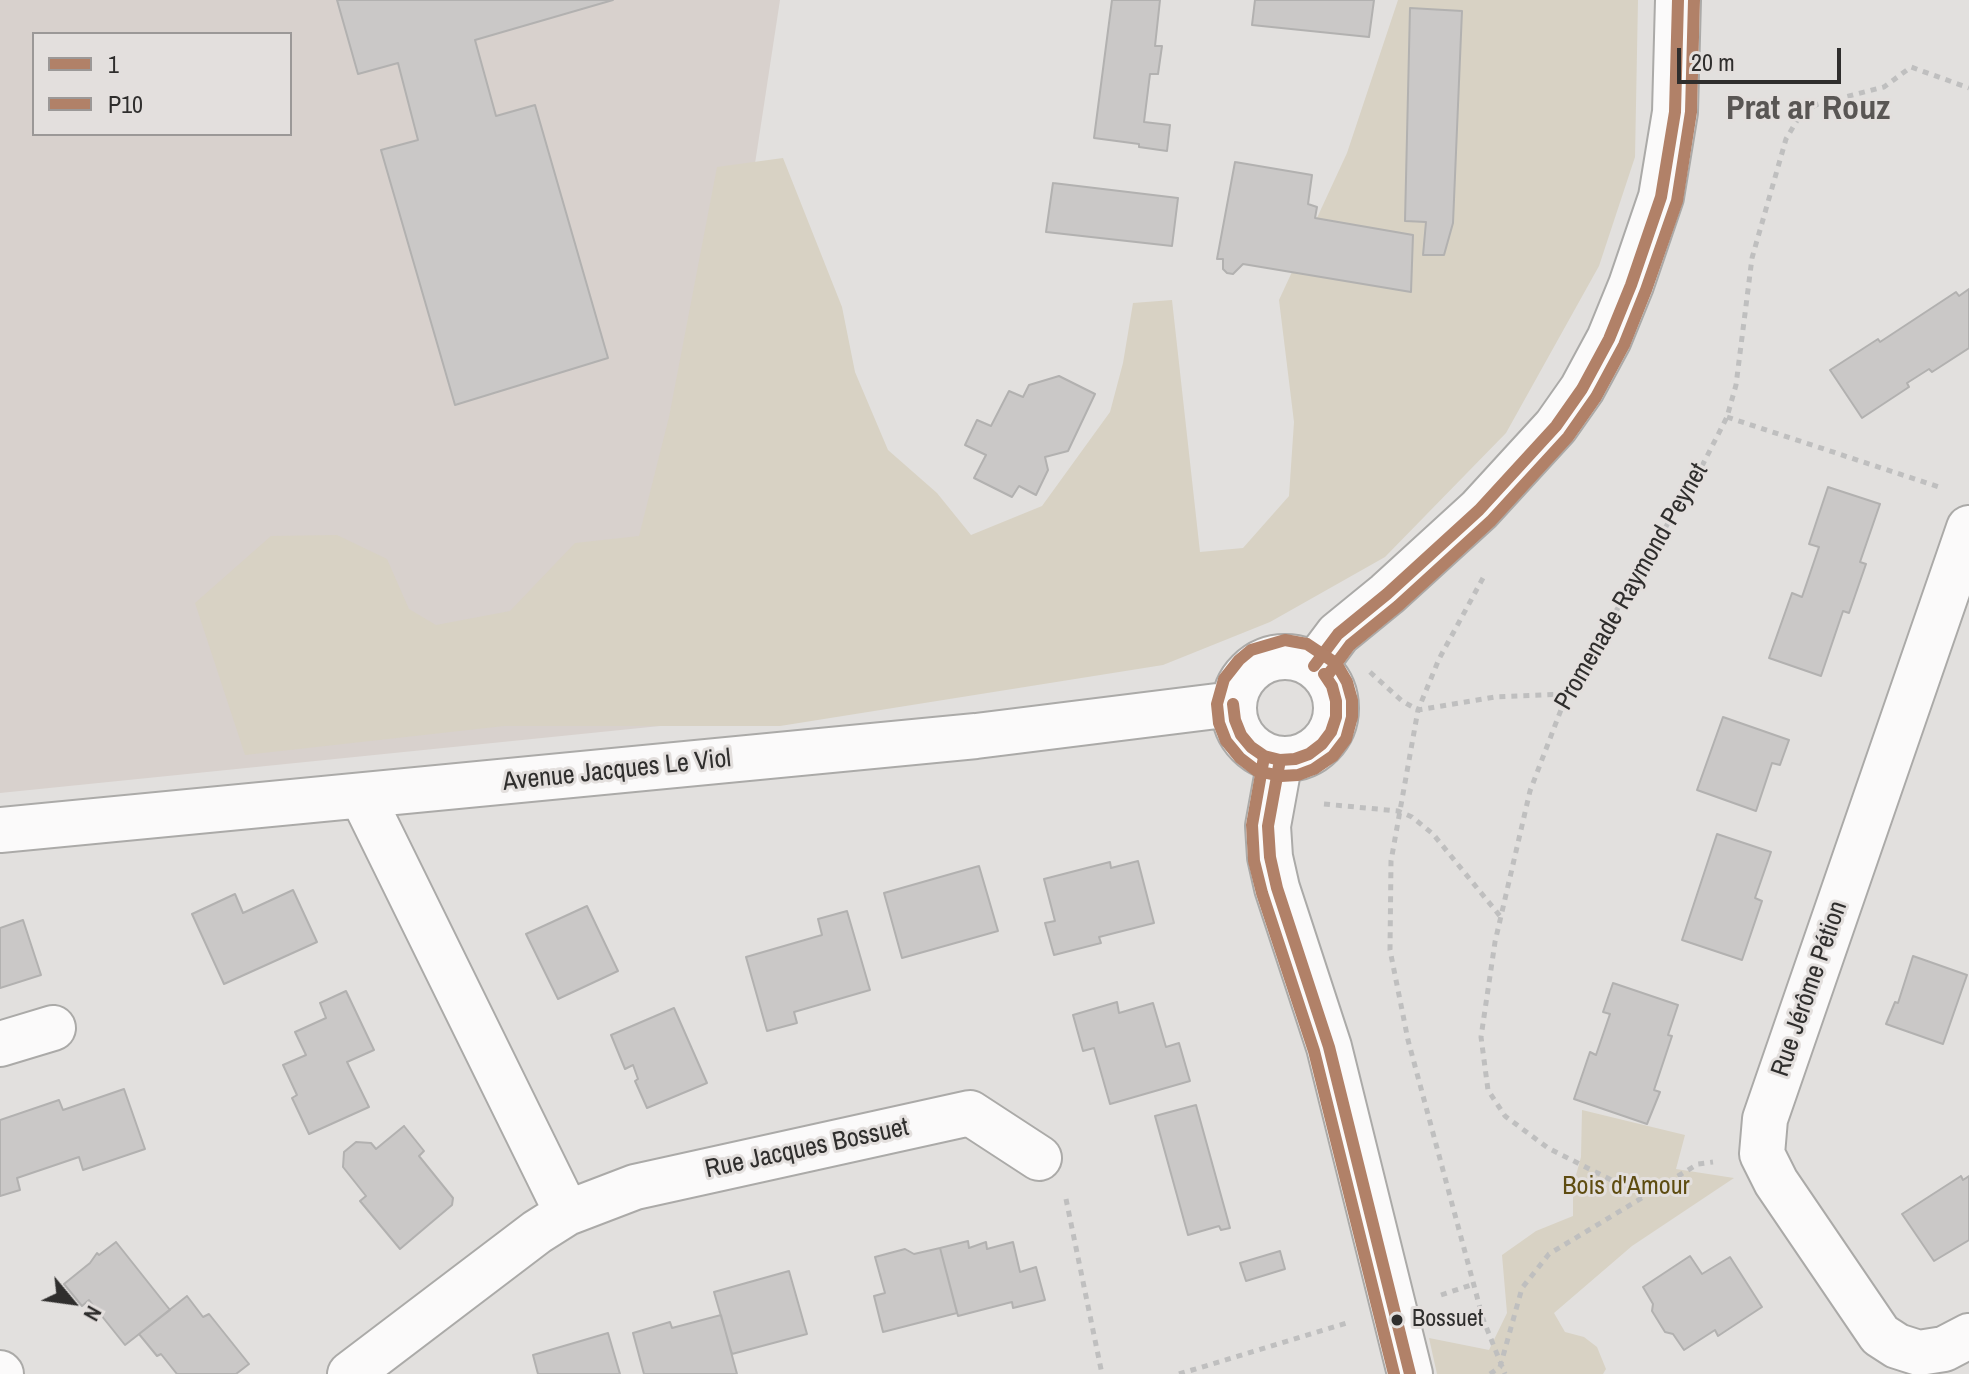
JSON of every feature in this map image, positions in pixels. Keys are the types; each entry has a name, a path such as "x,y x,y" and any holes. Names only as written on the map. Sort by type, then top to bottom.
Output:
{"street":[{"path":"1410,1374 1329,1047 1277,888 1268,840 1276,780 1264,756 1241,735 1233,704 1238,686 1257,665 1285,656 1301,659 1326,650 1479,510 1556,426 1582,389 1609,339 1657,210 1675,112 1678,0"},
{"name":"Rue Jérôme Pétion","path":"1762,1154 1765,1119 1965,520"},
{"path":"1276,780 1295,759 1309,754 1331,732 1336,717 1336,701 1332,686 1324,674 1326,650"},
{"name":"Avenue Jacques Le Viol","path":"0,830 976,736 1233,704"},
{"path":"362,796 567,1213"},
{"path":"0,1044 53,1028"},
{"name":"Rue Jacques Bossuet","path":"363,1363 527,1239 567,1213 635,1187 970,1113 1039,1158"},
{"path":"1762,1154 1776,1182 1880,1335 1897,1346 1919,1353 1944,1349 1969,1336"}],"path":[{"name":"Promenade Raymond Peynet","path":"1643,1196 1548,1148 1505,1116 1488,1090 1481,1037 1500,917 1530,791 1567,694 1703,464 1727,417 1736,385 1752,258 1786,139 1802,112 1818,104 1884,87 1911,67 1969,88"},
{"path":"1727,417 1965,520"},
{"path":"1479,510 1503,545 1449,639 1418,710 1398,811 1390,875 1390,950 1408,1040 1501,1372"},
{"path":"1326,650 1374,677 1402,701 1418,710 1495,697 1567,694"},
{"path":"1276,780 1412,817 1433,834 1500,917"},
{"path":"1501,1372 1522,1288 1549,1254 1698,1164 1762,1154"},
{"path":"1039,1158 1067,1199 1102,1374"},
{"path":"1179,1374 1474,1284"},
{"path":"1490,1374 1501,1372"}],"shaded area":[{"path":"0,0 780,0 719,399 729,719 0,793"}],"green space":[{"path":"1398,0 1638,0 1635,157 1599,266 1506,433 1385,557 1270,622 1163,665 780,726 504,726 245,755 195,603 271,536 337,535 387,559 409,609 436,625 510,611 575,543 639,536 669,417 717,167 783,158 842,307 855,372 888,450 937,493 971,535 1042,506 1110,412 1123,363 1133,303 1172,300 1200,552 1243,548 1289,496 1294,422 1279,300 1347,153"},
{"name":"Bois d'Amour","path":"1582,1110 1685,1135 1676,1169 1734,1178 1632,1246 1554,1313 1565,1332 1584,1337 1597,1347 1606,1369 1603,1374 1437,1374 1429,1338 1489,1350 1507,1313 1502,1255 1536,1231 1573,1216 1573,1186 1581,1157"}],"building":[{"path":"337,0 613,0 475,40 496,116 535,105 608,358 455,405 381,150 418,140 398,63 358,74"},
{"path":"1112,0 1160,0 1155,46 1162,46 1158,74 1150,74 1144,122 1170,125 1167,151 1094,138"},
{"path":"1255,0 1374,0 1369,37 1252,25"},
{"path":"1410,8 1462,11 1453,223 1444,255 1423,255 1426,222 1405,221"},
{"path":"1235,162 1312,175 1308,204 1317,207 1315,218 1413,235 1411,292 1243,264 1233,274 1227,273 1223,269 1223,259 1217,259"},
{"path":"1053,183 1178,198 1172,246 1046,232"},
{"path":"1969,289 1969,348 1932,372 1929,369 1907,383 1909,387 1862,418 1830,370 1878,339 1880,342 1956,292 1959,296"},
{"path":"1059,376 1095,394 1068,451 1045,457 1048,470 1036,495 1019,486 1012,497 974,478 986,455 965,445 977,420 991,426 1009,391 1023,397 1029,385"},
{"path":"1828,487 1880,504 1860,562 1866,564 1849,613 1843,611 1821,676 1769,658 1792,593 1802,597 1819,547 1809,544"},
{"path":"1723,717 1789,740 1780,765 1772,763 1756,811 1697,790"},
{"path":"1717,834 1771,852 1755,898 1762,901 1742,960 1682,940"},
{"path":"1138,861 1154,923 1099,937 1101,943 1054,955 1045,923 1055,921 1044,879 1110,862 1111,868"},
{"path":"979,866 998,931 902,958 884,893"},
{"path":"293,890 317,942 224,984 192,914 235,894 243,913"},
{"path":"587,906 618,971 558,999 526,934"},
{"path":"847,911 870,990 794,1012 797,1023 767,1031 746,957 822,935 818,919"},
{"path":"23,920 41,975 0,988 0,928"},
{"path":"1913,956 1967,975 1943,1044 1886,1024 1895,1002 1898,1003"},
{"path":"1613,983 1678,1005 1668,1035 1672,1036 1654,1090 1660,1092 1647,1124 1574,1099 1590,1052 1596,1055 1610,1014 1603,1012"},
{"path":"346,991 374,1050 347,1062 369,1107 309,1134 292,1098 297,1095 283,1065 306,1055 295,1032 326,1018 320,1003"},
{"path":"1117,1002 1119,1013 1153,1003 1166,1047 1179,1043 1190,1081 1110,1104 1094,1048 1083,1051 1073,1015"},
{"path":"674,1008 707,1083 647,1108 635,1081 638,1079 633,1065 625,1069 611,1035"},
{"path":"124,1089 145,1149 83,1170 79,1157 17,1178 20,1190 0,1196 0,1120 59,1100 63,1110"},
{"path":"1196,1105 1230,1228 1221,1230 1219,1226 1188,1235 1155,1116"},
{"path":"404,1126 424,1151 419,1156 453,1198 452,1205 400,1249 360,1201 366,1196 343,1167 344,1152 356,1142 371,1143 376,1149"},
{"path":"1961,1176 1963,1180 1969,1176 1969,1240 1934,1261 1902,1214"},
{"path":"968,1241 969,1248 986,1242 987,1249 1013,1242 1020,1272 1036,1267 1045,1300 1013,1308 1012,1302 958,1316 940,1248"},
{"path":"116,1242 170,1310 125,1345 89,1300 82,1306 64,1284 90,1263 97,1253 99,1255"},
{"path":"940,1248 957,1313 883,1332 874,1296 885,1293 875,1257 905,1249 914,1254"},
{"path":"1280,1251 1285,1269 1246,1281 1240,1263"},
{"path":"1690,1256 1702,1274 1730,1257 1762,1307 1718,1336 1715,1330 1684,1350 1673,1334 1665,1332 1652,1311 1653,1304 1643,1287"},
{"path":"789,1271 807,1334 732,1354 714,1292"},
{"path":"187,1296 203,1317 209,1314 249,1364 236,1374 177,1374 139,1334"},
{"path":"721,1315 737,1374 644,1374 633,1333 670,1322 672,1328"},
{"path":"608,1333 620,1374 538,1374 533,1355"}],"transit line":[{"name":"1","path":"1314,666 1338,634 1479,510 1556,426 1582,389 1609,339 1661,197 1675,112 1678,0"},
{"name":"P10","path":"1327,676 1350,645 1398,606 1491,521 1568,437 1596,397 1624,345 1677,201 1691,112 1694,0"},
{"name":"P10","path":"1334,662 1307,644 1285,640 1251,650 1239,660 1224,679 1217,704 1219,723 1226,741 1240,758 1257,771 1281,776 1298,775 1314,769 1333,756 1346,739 1352,717 1352,700 1347,682 1336,663"},
{"name":"1","path":"1233,704 1241,735 1251,747 1264,756 1280,760 1295,759 1309,754 1331,732 1336,717 1336,701 1332,686 1324,674"},
{"name":"P10","path":"1264,757 1252,825 1254,861 1314,1051 1394,1374"},
{"name":"1","path":"1280,760 1268,826 1270,857 1277,888 1329,1047 1410,1374"}],"place":[{"name":"Bossuet","path":"1397,1320"}],"district":[{"name":"Prat ar Rouz","path":"1808,110"}]}
